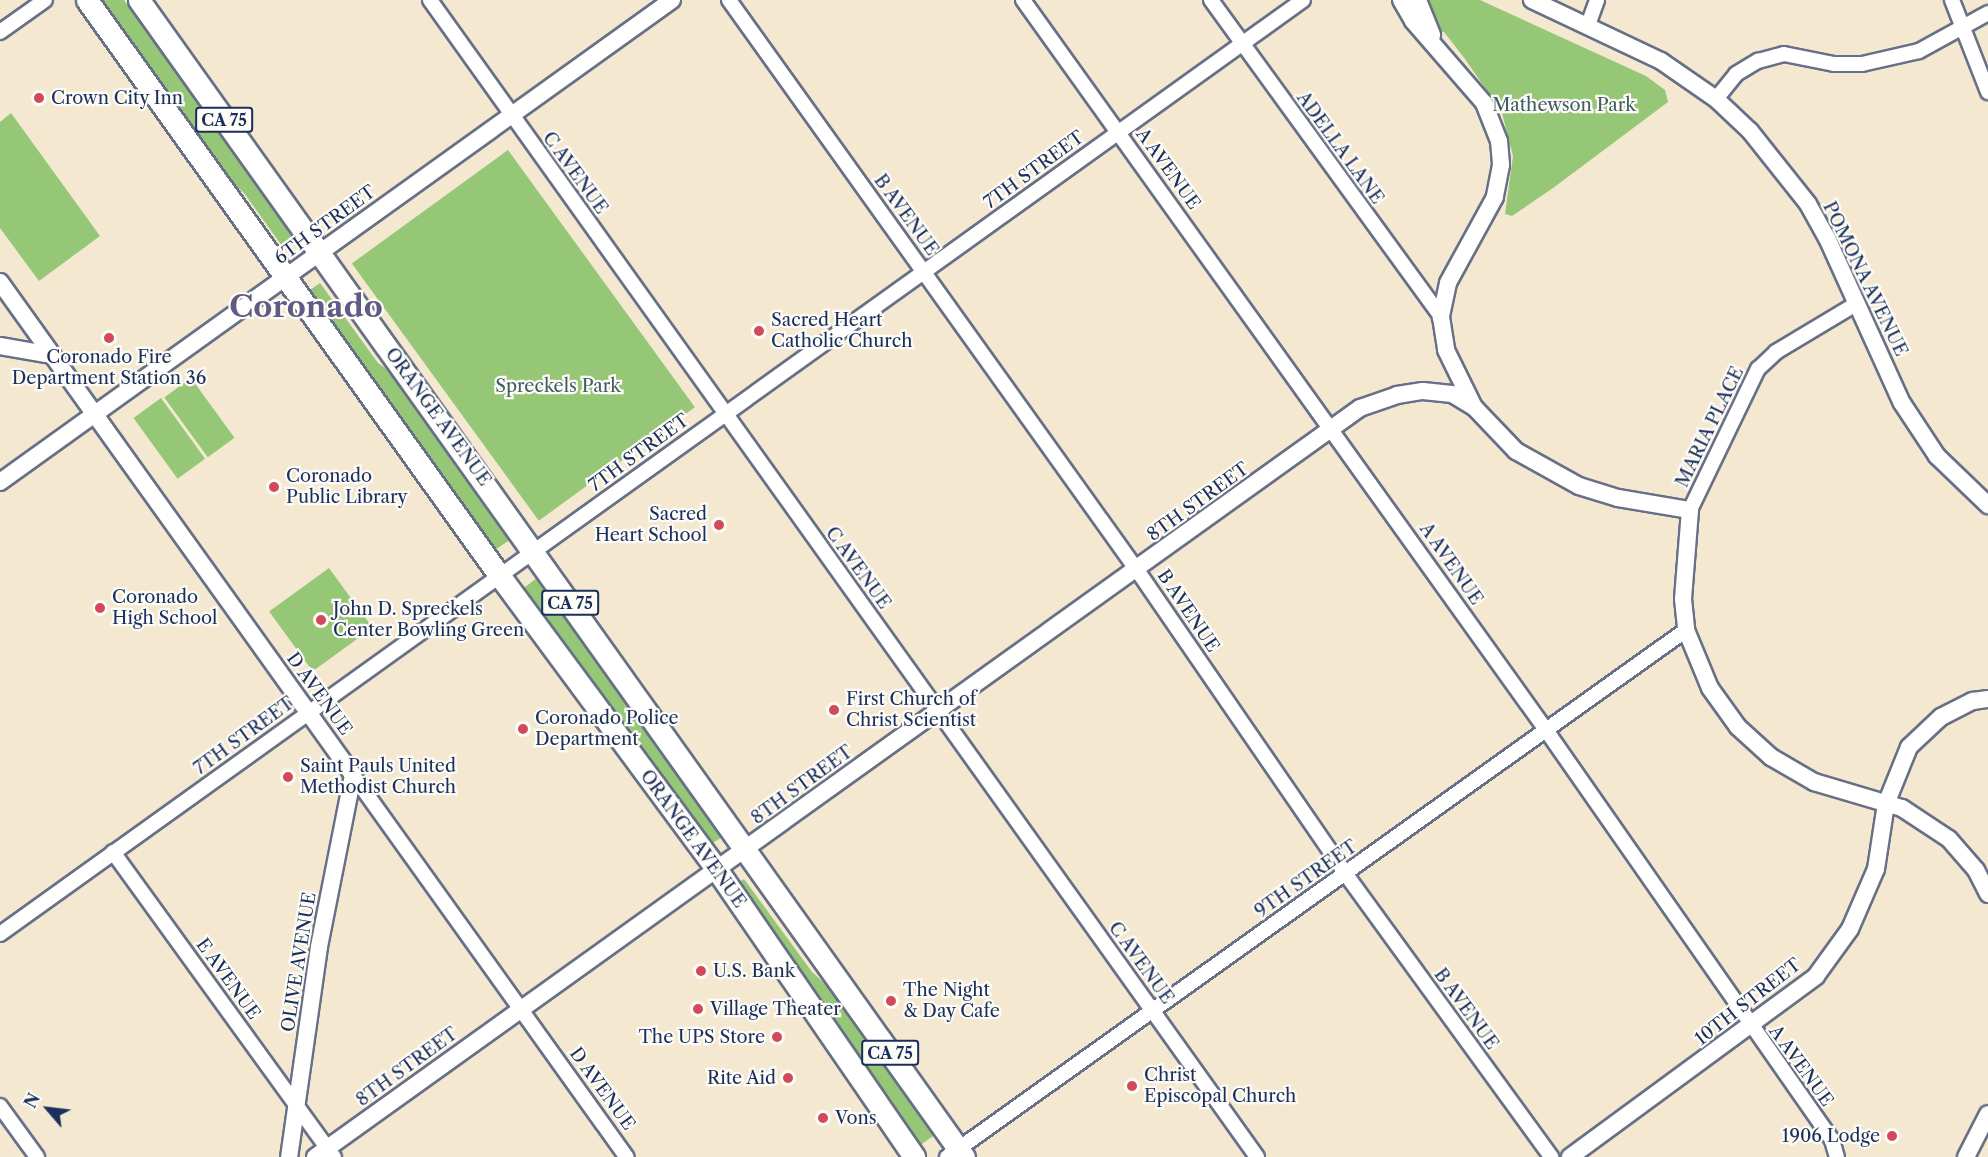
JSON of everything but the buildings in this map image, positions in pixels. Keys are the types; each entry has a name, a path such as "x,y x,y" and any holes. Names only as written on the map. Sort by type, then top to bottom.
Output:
{"highway":[{"name":"ORANGE AVENUE","path":"87,0 499,575 717,870 914,1157"},
{"name":"ORANGE AVENUE","path":"139,0 534,551 957,1154"}],"street":[{"path":"0,32 45,0"},
{"name":"C AVENUE","path":"430,0 1257,1157"},
{"name":"6TH STREET","path":"0,482 672,0"},
{"name":"B AVENUE","path":"729,0 1137,570 1346,873 1551,1157"},
{"name":"A AVENUE","path":"1023,0 1333,429 1546,730 1832,1140 1837,1157"},
{"name":"ADELLA LANE","path":"1210,0 1441,317"},
{"path":"1401,0 1413,21 1484,103 1499,141 1501,165 1495,197 1448,283 1441,317 1446,350 1474,407 1516,451 1579,486 1618,498 1690,510 1684,577 1686,630 1710,688 1738,727 1771,758 1814,782 1902,808 1949,839 1976,870 1988,894"},
{"path":"1418,0 1437,47"},
{"name":"POMONA AVENUE","path":"1532,0 1660,61 1716,99 1750,131 1808,204 1902,403 1937,456 1988,505"},
{"path":"1588,25 1597,0"},
{"path":"1952,0 1960,27 1988,92"},
{"name":"7TH STREET","path":"0,934 1301,1"},
{"path":"1716,99 1736,74 1758,61 1784,54 1834,64 1862,64 1919,51 1988,13"},
{"name":"D AVENUE","path":"0,282 626,1157"},
{"name":"MARIA PLACE","path":"1690,510 1758,369 1776,351 1856,304"},
{"path":"0,346 52,355"},
{"name":"8TH STREET","path":"326,1154 520,1009 1137,570 1360,408 1397,395 1446,393 1474,407"},
{"name":"9TH STREET","path":"957,1154 1152,1011 1686,630"},
{"name":"10TH STREET","path":"1570,1157 1751,1027 1816,976 1851,929 1876,869 1886,804 1909,747 1941,717 1973,701 1988,699"},
{"name":"OLIVE AVENUE","path":"289,1157 319,947 353,775"},
{"name":"E AVENUE","path":"113,852 297,1106 326,1154"},
{"path":"0,1106 37,1157"},
{"path":"1966,1157 1988,1114"}],"green space":[{"path":"99,0 124,0 298,241 285,250 244,193 229,180"},
{"name":"Mathewson Park","path":"1423,0 1480,0 1646,76 1665,90 1668,102 1553,188 1512,216 1505,214 1513,156 1502,113 1444,32 1437,31"},
{"path":"11,113 100,236 39,281 0,228 0,122"},
{"name":"Spreckels Park","path":"508,150 695,407 539,521 352,263"},
{"path":"320,283 378,363 391,372 511,539 492,552 307,292"},
{"path":"191,378 234,438 208,457 164,397"},
{"path":"161,398 205,459 178,479 133,418"},
{"name":"John D. Spreckels Center Bowling Green","path":"329,568 372,628 313,671 269,611"},
{"path":"537,578 724,836 711,844 639,746 618,727 521,590"},
{"path":"744,879 812,972 832,990 936,1134 919,1146 733,886"}],"place":[{"name":"Crown City Inn","path":"39,98"},
{"name":"Sacred Heart Catholic Church","path":"759,331"},
{"name":"Coronado Fire Department Station 36","path":"109,338"},
{"name":"Coronado Public Library","path":"274,487"},
{"name":"Sacred Heart School","path":"719,525"},
{"name":"Coronado High School","path":"100,608"},
{"name":"John D. Spreckels Center Bowling Green","path":"321,620"},
{"name":"First Church of Christ Scientist","path":"834,710"},
{"name":"Coronado Police Department","path":"523,729"},
{"name":"Saint Pauls United Methodist Church","path":"288,777"},
{"name":"U.S. Bank","path":"701,971"},
{"name":"The Night & Day Cafe","path":"891,1001"},
{"name":"Village Theater","path":"698,1009"},
{"name":"The UPS Store","path":"777,1037"},
{"name":"Rite Aid","path":"788,1078"},
{"name":"Christ Episcopal Church","path":"1132,1086"},
{"name":"Vons","path":"823,1118"},
{"name":"1906 Lodge","path":"1892,1136"}],"district":[{"name":"Coronado","path":"306,307"}]}
